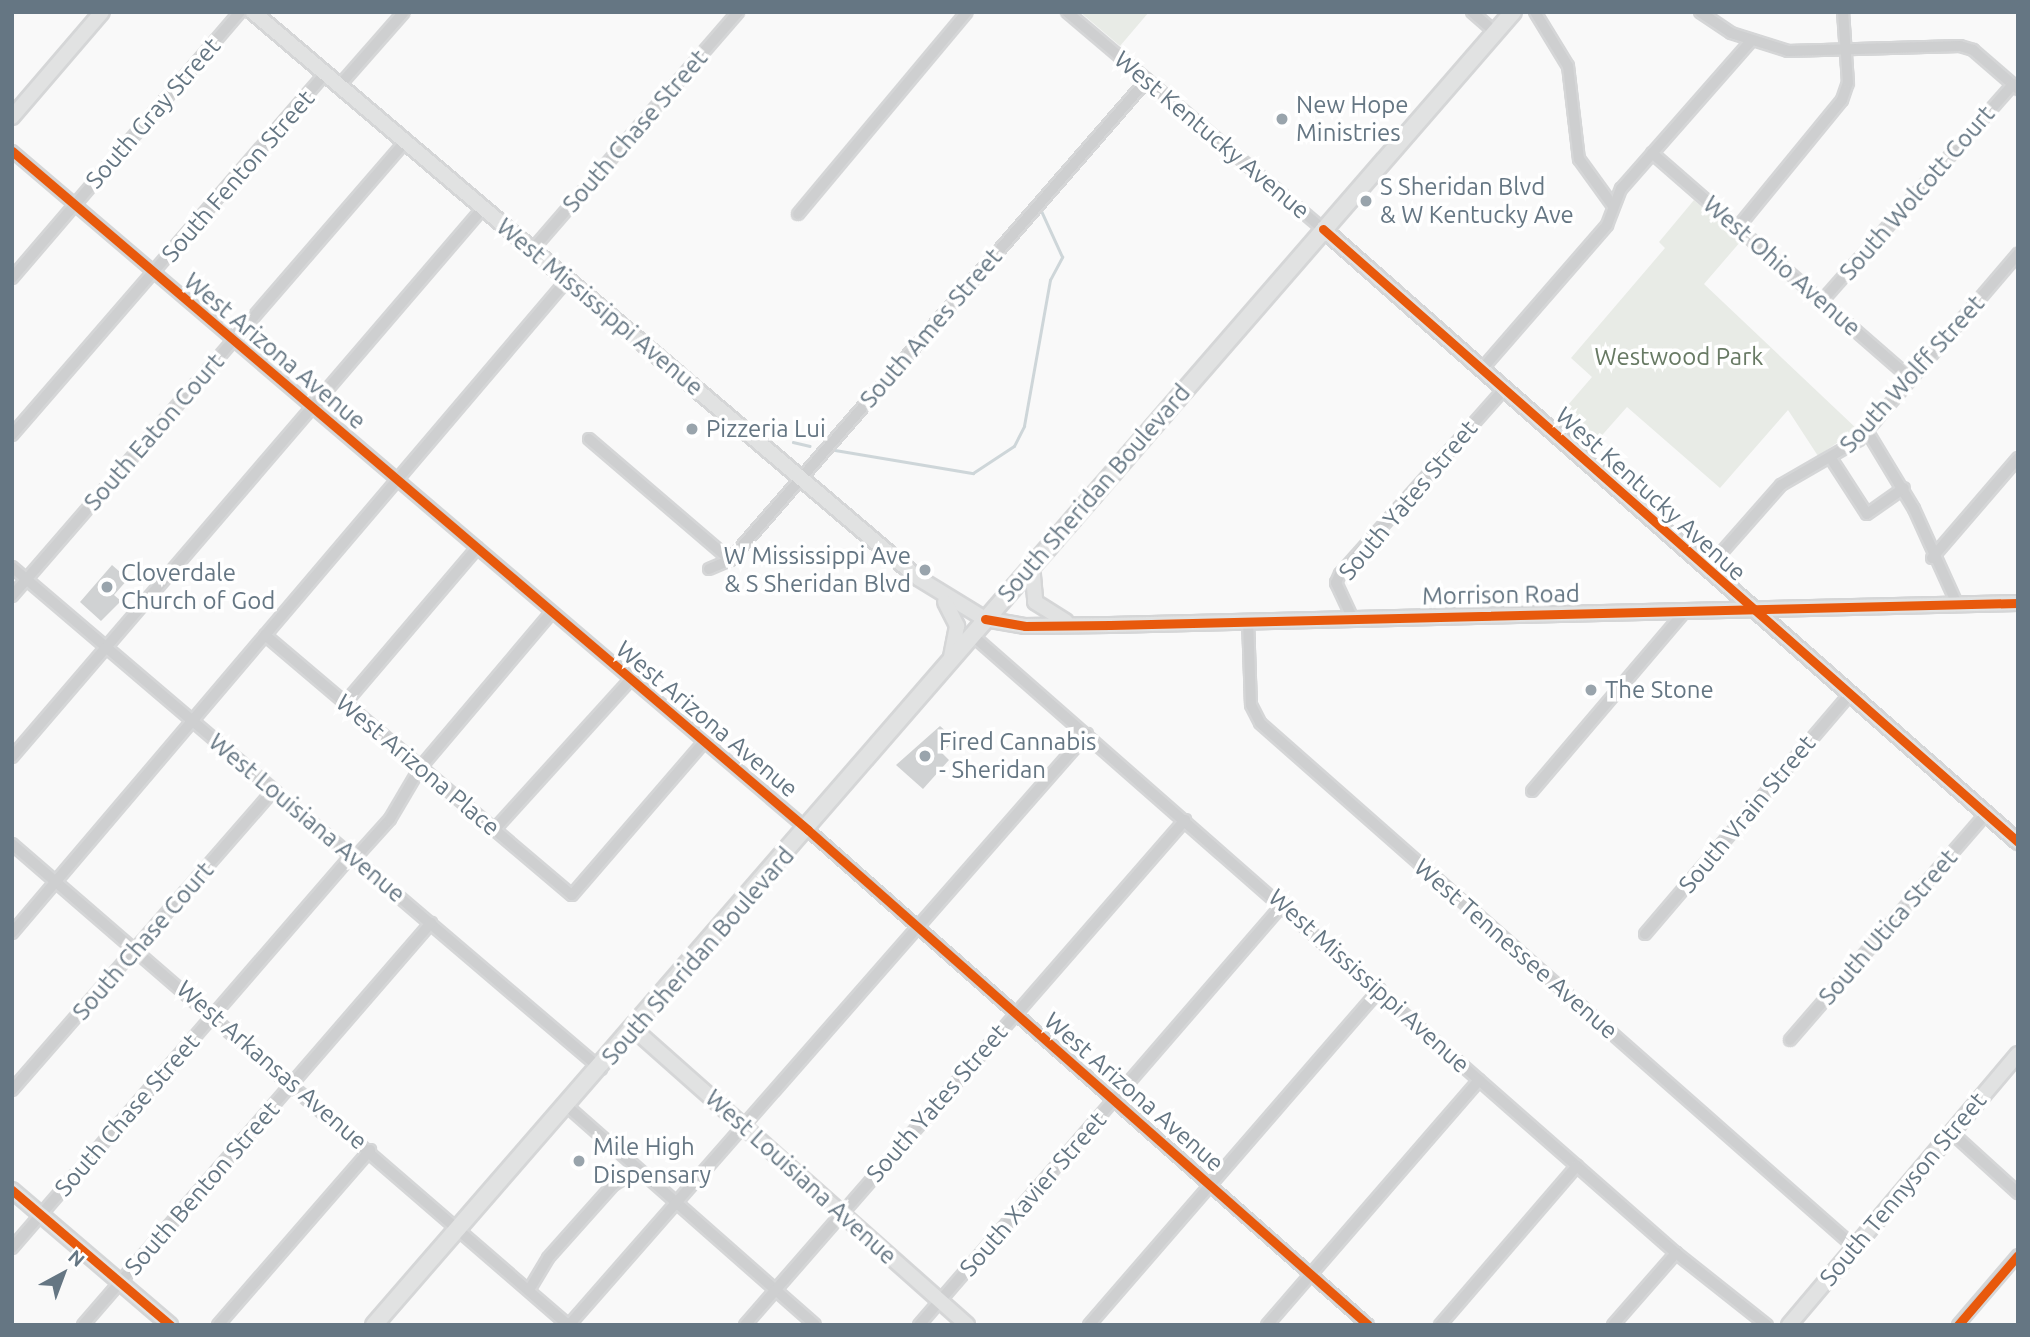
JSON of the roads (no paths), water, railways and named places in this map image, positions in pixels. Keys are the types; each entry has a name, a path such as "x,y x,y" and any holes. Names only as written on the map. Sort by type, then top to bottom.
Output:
{"main road":[{"path":"12,117 102,12"},
{"name":"West Mississippi Avenue","path":"253,12 940,596 985,619"},
{"name":"South Sheridan Boulevard","path":"374,1325 460,1231 635,1030 1032,564 1513,12"},
{"name":"West Kentucky Avenue","path":"1323,229 2018,842"},
{"path":"1032,564 1038,607 1081,625"},
{"path":"940,596 957,626 950,662"},
{"name":"Morrison Road","path":"985,619 1081,625 2018,603"},
{"name":"West Louisiana Avenue","path":"635,1030 843,1212 967,1325"},
{"name":"South Tennyson Street","path":"1789,1325 1852,1245 2018,1054"},
{"path":"12,1190 170,1325"}],"street":[{"name":"South Gray Street","path":"12,278 240,12"},
{"path":"339,86 404,12"},
{"name":"South Chase Street","path":"532,250 738,12"},
{"path":"798,214 967,12"},
{"name":"West Kentucky Avenue","path":"1067,12 1323,229"},
{"path":"1472,12 1495,32"},
{"path":"1535,12 1568,66 1579,159 1613,206"},
{"path":"1700,12 1751,41 1788,51 1960,46 2015,86"},
{"path":"1738,227 1834,117 1848,83 1843,12"},
{"path":"1482,369 1607,225 1613,206 1652,153 1751,41"},
{"name":"South Fenton Street","path":"12,435 325,74"},
{"name":"South Ames Street","path":"709,569 730,560 1147,80"},
{"name":"South Wolcott Court","path":"1822,301 2015,86"},
{"name":"South Eaton Court","path":"12,596 405,142"},
{"name":"West Arizona Avenue","path":"12,151 808,830 1368,1325"},
{"name":"West Ohio Avenue","path":"1652,153 1911,379"},
{"path":"12,757 483,208"},
{"name":"South Wolff Street","path":"1707,569 1781,485 1832,460 1867,431 2018,254"},
{"path":"12,933 265,635 400,482 567,280"},
{"name":"South Yates Street","path":"1352,617 1336,579 1504,388"},
{"path":"1867,431 1903,488 1932,558 1956,604"},
{"path":"589,439 730,560"},
{"path":"1932,558 2018,458"},
{"path":"1832,460 1867,514 1903,488"},
{"path":"345,703 477,548"},
{"name":"West Louisiana Avenue","path":"12,567 601,1069"},
{"path":"1532,791 1686,610"},
{"name":"South Chase Street","path":"12,1248 353,857 390,819 420,768 552,612"},
{"name":"West Tennessee Avenue","path":"1248,620 1251,705 1260,723 1852,1245"},
{"name":"West Arizona Place","path":"265,635 572,895 705,742"},
{"name":"West Mississippi Avenue","path":"972,635 1380,989 1676,1253 1767,1325"},
{"path":"495,829 631,679"},
{"name":"South Vrain Street","path":"1645,934 1850,694"},
{"path":"568,1325 745,1128 1087,734"},
{"name":"South Chase Court","path":"12,1090 273,791"},
{"name":"South Utica Street","path":"1790,1040 1986,814"},
{"name":"South Yates Street","path":"745,1325 1185,820"},
{"name":"West Arkansas Avenue","path":"12,844 293,1083 568,1325"},
{"name":"South Xavier Street","path":"919,1325 1283,904"},
{"name":"South Benton Street","path":"83,1325 431,923"},
{"path":"1090,1325 1380,989"},
{"path":"1267,1325 1479,1080"},
{"path":"568,1107 815,1325"},
{"path":"1951,1132 2018,1193"},
{"path":"218,1325 370,1150"},
{"path":"1440,1325 1577,1166"},
{"path":"528,1290 572,1231 613,1185 638,1170"},
{"path":"1613,1325 1676,1253"},
{"path":"1958,1325 2018,1255"}],"waterway":[{"path":"835,450 973,473 1014,446 1024,426 1050,280 1062,257 1041,211"},
{"path":"793,442 810,446"}],"place":[{"name":"New Hope Ministries","path":"1282,119"},
{"name":"S Sheridan Blvd & W Kentucky Ave","path":"1366,201"},
{"name":"Pizzeria Lui","path":"692,429"},
{"name":"W Mississippi Ave & S Sheridan Blvd","path":"925,570"},
{"name":"Cloverdale Church of God","path":"107,587"},
{"name":"The Stone","path":"1591,690"},
{"name":"Fired Cannabis - Sheridan","path":"925,756"},
{"name":"Mile High Dispensary","path":"579,1161"}],"park label":[{"name":"Westwood Park","path":"1679,357"}]}
